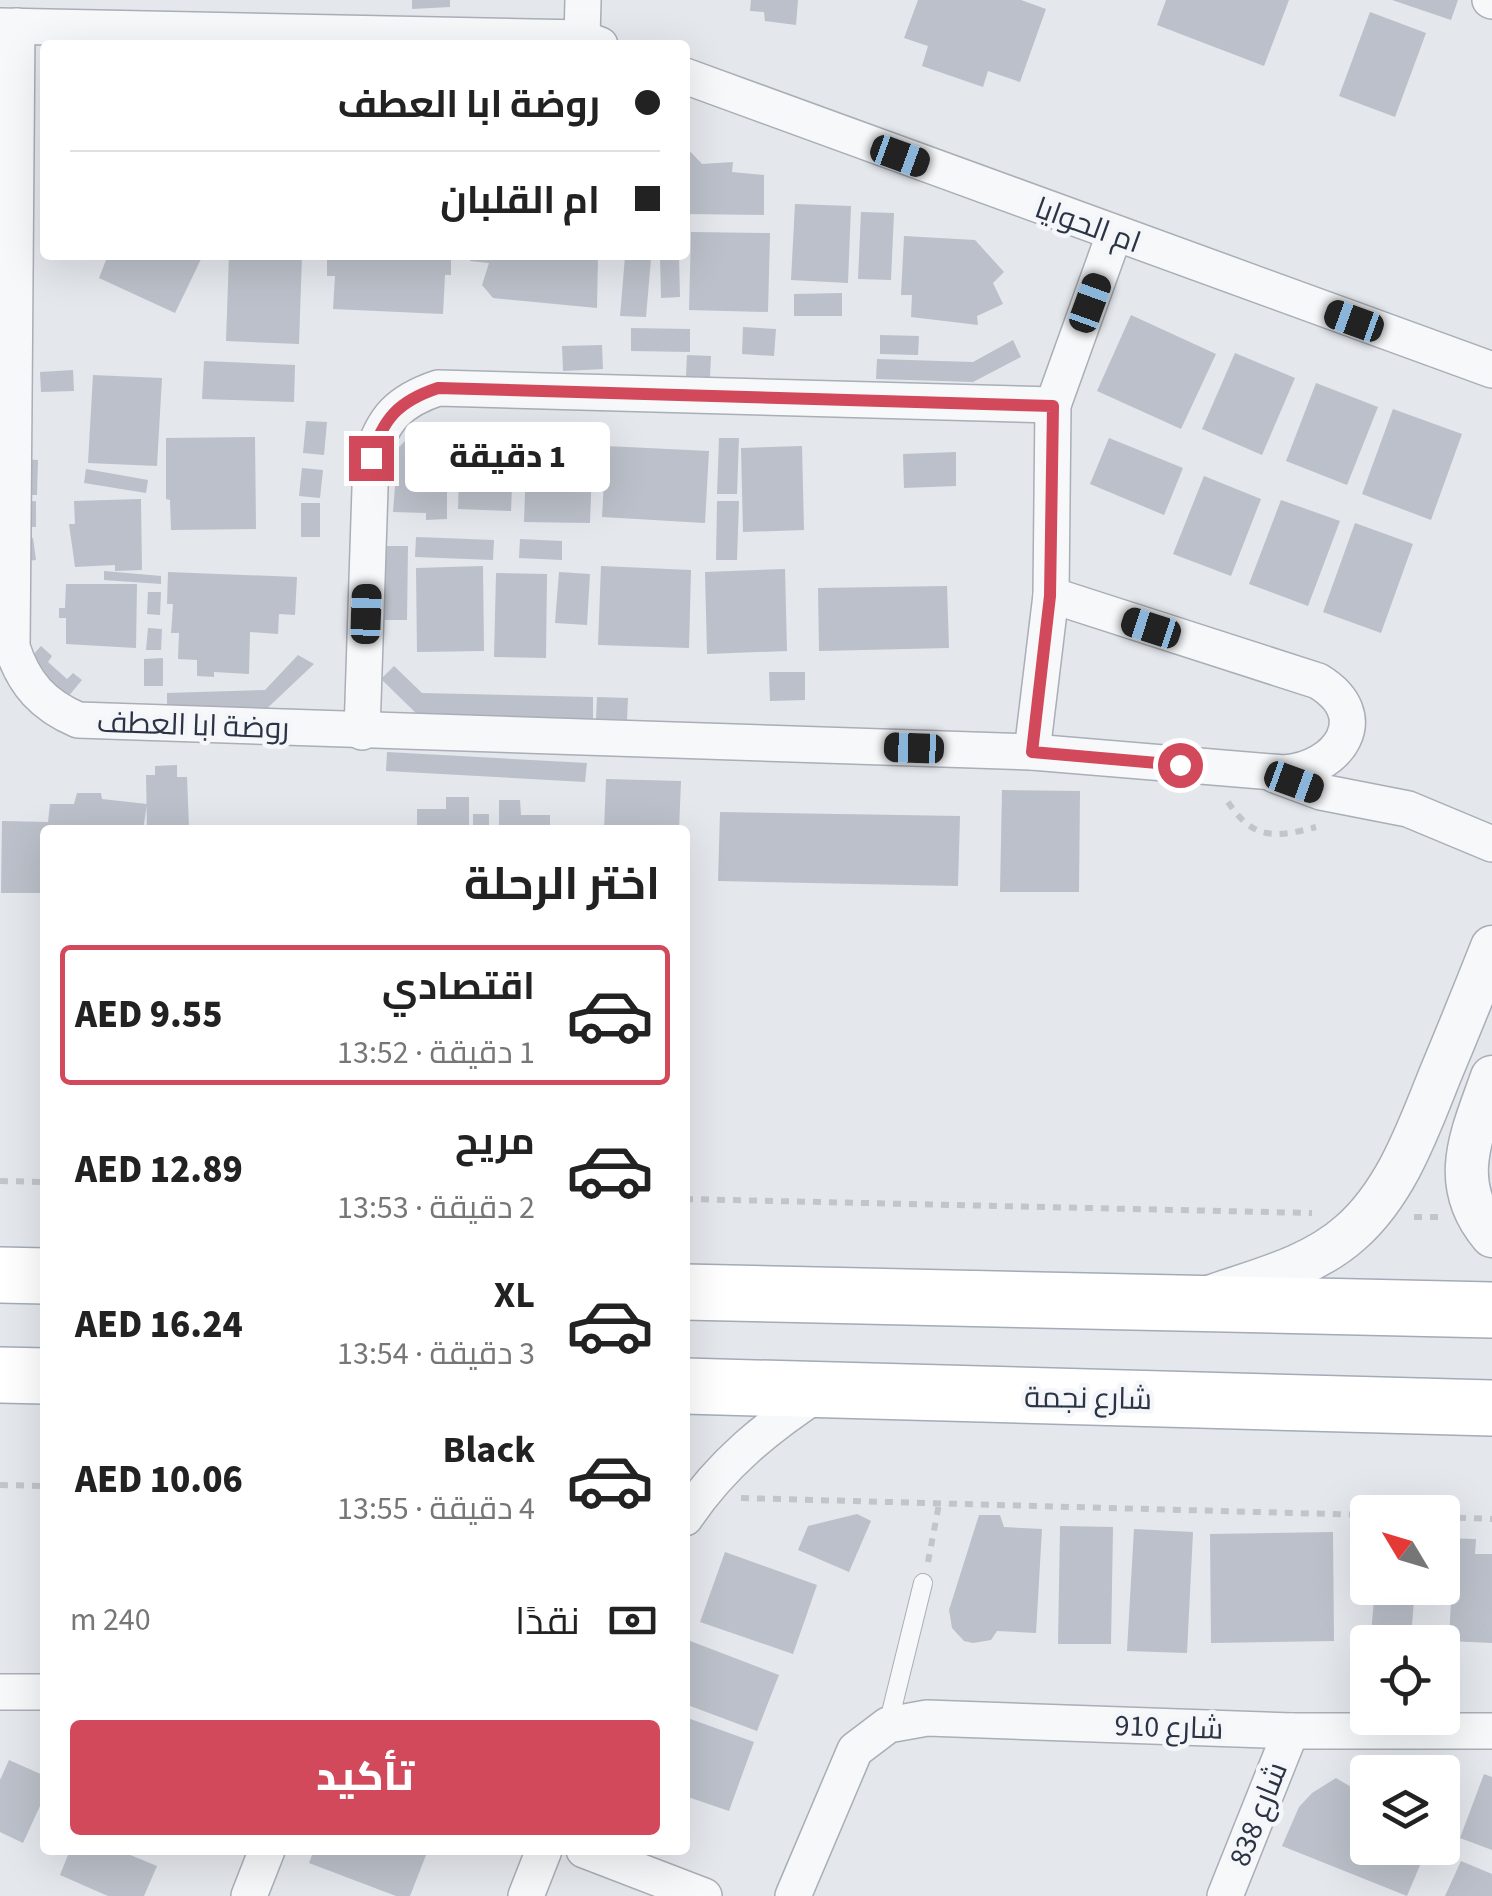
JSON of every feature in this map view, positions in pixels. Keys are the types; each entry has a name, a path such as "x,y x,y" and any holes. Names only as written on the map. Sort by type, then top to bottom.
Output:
{"main road":[{"path":"0,1275 40,1276"},
{"path":"690,1292 1492,1310"},
{"path":"0,1375 40,1376"},
{"name":"شارع نجمة","path":"690,1386 1492,1408"}],"street":[{"path":"583,0 591,40"},
{"path":"9,26 518,40"},
{"name":"روضة ابا العطف","path":"9,26 12,648 22,676 55,710 78,720 1032,752 1266,772 1304,772 1322,764 1339,749 1347,714 1334,690 1318,681 1050,596"},
{"name":"ام الحوايا","path":"690,78 1492,370"},
{"path":"1032,752 1050,596 1053,406 1114,235"},
{"path":"362,732 371,458 379,432 412,397 438,388 1053,406"},
{"path":"1266,772 1321,792 1408,809 1492,844"},
{"path":"1187,1305 1316,1256 1350,1233 1370,1212 1415,1138 1492,947"},
{"path":"1492,1077 1468,1145 1466,1184 1476,1216 1492,1236"},
{"path":"692,1507 735,1456 776,1421 822,1391"},
{"path":"0,1692 40,1692"},
{"name":"شارع 910","path":"793,1896 855,1750 888,1725 928,1718 1291,1731 1492,1730"},
{"name":"شارع 838","path":"1225,1896 1291,1731"},
{"path":"249,1896 265,1855"},
{"path":"526,1896 542,1855"},
{"path":"597,1855 704,1896"}],"lane":[{"path":"888,1725 924,1583"}],"path":[{"path":"0,1181 40,1182"},
{"path":"690,1198 1281,1214 1370,1212"},
{"path":"0,1485 40,1486"},
{"path":"692,1507 939,1504 1350,1515"},
{"path":"924,1583 939,1504"},
{"path":"1460,1518 1492,1519"}],"building":[{"path":"412,0 450,0 450,7 412,9"},
{"path":"751,0 798,0 796,25 765,21 764,12 750,11"},
{"path":"918,0 1021,0 1046,9 1020,82 988,71 983,87 922,66 928,46 904,38"},
{"path":"1166,0 1289,0 1264,66 1157,25"},
{"path":"1392,0 1458,0 1451,20"},
{"path":"1370,12 1426,33 1395,117 1339,96"},
{"path":"690,151 702,164 733,162 732,172 764,175 764,215 690,214"},
{"path":"795,204 851,206 848,283 791,280"},
{"path":"861,212 894,213 891,280 858,279"},
{"path":"691,232 770,233 768,312 689,310"},
{"path":"904,236 975,240 1004,272 993,283 1003,304 977,316 978,325 911,317 912,295 901,295"},
{"path":"106,260 201,260 175,313 99,278"},
{"path":"229,260 302,260 299,344 226,341"},
{"path":"327,260 451,260 451,275 445,275 443,314 333,309 335,276 327,276"},
{"path":"598,260 597,308 493,298 482,285 489,263 470,261"},
{"path":"625,260 651,260 646,317 620,316"},
{"path":"660,260 679,260 680,297 661,298"},
{"path":"842,293 842,316 794,316 794,294"},
{"path":"1131,315 1216,354 1181,429 1097,391"},
{"path":"743,327 776,329 774,356 742,354"},
{"path":"631,328 690,329 690,352 631,351"},
{"path":"880,335 919,336 918,355 880,354"},
{"path":"1013,340 1021,357 973,382 876,379 877,359 973,362"},
{"path":"602,345 603,369 563,371 562,346"},
{"path":"1235,353 1295,378 1262,455 1202,429"},
{"path":"687,355 711,356 710,377 686,376"},
{"path":"204,361 295,365 294,402 202,399"},
{"path":"73,370 74,391 41,392 40,372"},
{"path":"93,375 162,378 157,466 88,463"},
{"path":"1316,383 1378,407 1347,485 1286,461"},
{"path":"1393,409 1462,434 1431,520 1362,494"},
{"path":"306,421 327,422 324,455 303,453"},
{"path":"255,437 256,529 171,530 170,500 166,499 166,438"},
{"path":"527,438 593,440 590,523 524,522"},
{"path":"719,438 739,438 737,494 717,494"},
{"path":"1109,438 1183,468 1164,515 1090,484"},
{"path":"460,439 514,440 511,511 458,509"},
{"path":"405,441 417,444 431,459 433,453 447,454 447,519 426,520 426,513 393,512 396,474 392,454"},
{"path":"606,446 709,451 705,523 602,517"},
{"path":"802,446 804,530 743,532 741,448"},
{"path":"956,452 956,486 904,488 903,454"},
{"path":"18,459 38,460 37,495 19,495"},
{"path":"302,468 323,470 320,498 299,496"},
{"path":"86,469 148,480 146,493 84,483"},
{"path":"1204,476 1261,499 1231,576 1173,554"},
{"path":"141,499 142,570 115,571 115,565 75,567 69,524 75,524 74,501"},
{"path":"1281,500 1340,521 1308,606 1249,584"},
{"path":"36,501 36,527 18,527 17,502"},
{"path":"717,501 739,501 737,560 716,560"},
{"path":"301,503 320,503 320,537 301,537"},
{"path":"1355,523 1413,544 1381,633 1323,612"},
{"path":"416,537 494,540 493,560 415,557"},
{"path":"33,538 36,560 19,562 16,540"},
{"path":"520,539 562,541 562,560 519,558"},
{"path":"382,546 408,546 407,620 381,620"},
{"path":"483,566 484,651 417,652 416,568"},
{"path":"601,566 691,570 689,648 598,645"},
{"path":"785,569 787,651 707,654 705,572"},
{"path":"104,571 161,576 161,584 104,580"},
{"path":"168,572 297,577 295,615 279,614 278,634 250,632 249,674 214,672 214,677 197,676 197,660 178,659 179,633 171,633 173,604 167,604"},
{"path":"559,572 590,574 587,625 555,623"},
{"path":"496,573 547,574 546,658 494,657"},
{"path":"66,584 137,584 136,648 66,644 66,618 59,618 59,608 65,608"},
{"path":"947,586 949,648 819,651 818,588"},
{"path":"148,592 161,592 160,615 147,614"},
{"path":"148,628 162,629 161,650 146,650"},
{"path":"41,646 52,656 48,662 67,679 73,673 82,680 62,704 21,668"},
{"path":"298,655 314,664 259,716 167,712 167,693 265,690"},
{"path":"163,658 163,686 144,686 144,659"},
{"path":"394,666 422,693 593,697 593,719 418,715 381,679"},
{"path":"769,672 805,672 805,700 770,701"},
{"path":"597,697 628,698 627,720 596,719"},
{"path":"387,752 587,763 585,782 386,771"},
{"path":"177,765 177,777 187,777 189,825 147,825 146,775 155,775 155,766"},
{"path":"606,779 681,781 679,825 604,825"},
{"path":"1002,790 1080,791 1079,892 1000,892"},
{"path":"77,793 101,793 102,799 147,804 144,825 40,825 40,893 1,893 2,821 48,822 50,804 74,804"},
{"path":"446,797 469,797 469,825 417,825 417,809 446,809"},
{"path":"499,800 520,800 521,815 550,815 550,825 499,825"},
{"path":"720,812 960,816 958,886 718,881"},
{"path":"473,814 489,814 489,825 473,825"},
{"path":"857,1514 871,1521 849,1572 798,1550 808,1526"},
{"path":"979,1515 1000,1515 1004,1527 1042,1529 1036,1633 997,1631 991,1640 973,1643 964,1641 952,1628 949,1610"},
{"path":"1060,1526 1113,1527 1111,1644 1058,1644"},
{"path":"1134,1529 1193,1532 1187,1653 1127,1651"},
{"path":"1333,1532 1334,1641 1211,1643 1210,1534"},
{"path":"1460,1539 1476,1539 1475,1554 1492,1554 1492,1643 1460,1642 1460,1625 1450,1625 1451,1605 1460,1605"},
{"path":"725,1552 817,1585 793,1654 700,1622"},
{"path":"1374,1605 1414,1605 1412,1625 1372,1625"},
{"path":"690,1641 779,1675 757,1731 690,1706"},
{"path":"690,1719 754,1742 729,1811 690,1798"},
{"path":"9,1760 40,1774 40,1806 23,1843 0,1832 0,1780"},
{"path":"1484,1774 1492,1777 1492,1850 1460,1838"},
{"path":"1336,1778 1350,1786 1350,1865 1420,1865 1407,1896 1282,1846 1299,1807"},
{"path":"68,1855 130,1855 157,1866 144,1896 108,1896 60,1875"},
{"path":"312,1855 426,1855 410,1896 396,1896 309,1863"},
{"path":"1460,1863 1492,1874 1492,1896 1445,1896"}],"route":[{"path":"371,458 379,432 394,413 412,397 438,388 1053,406 1050,596 1032,752 1180,765"}]}
